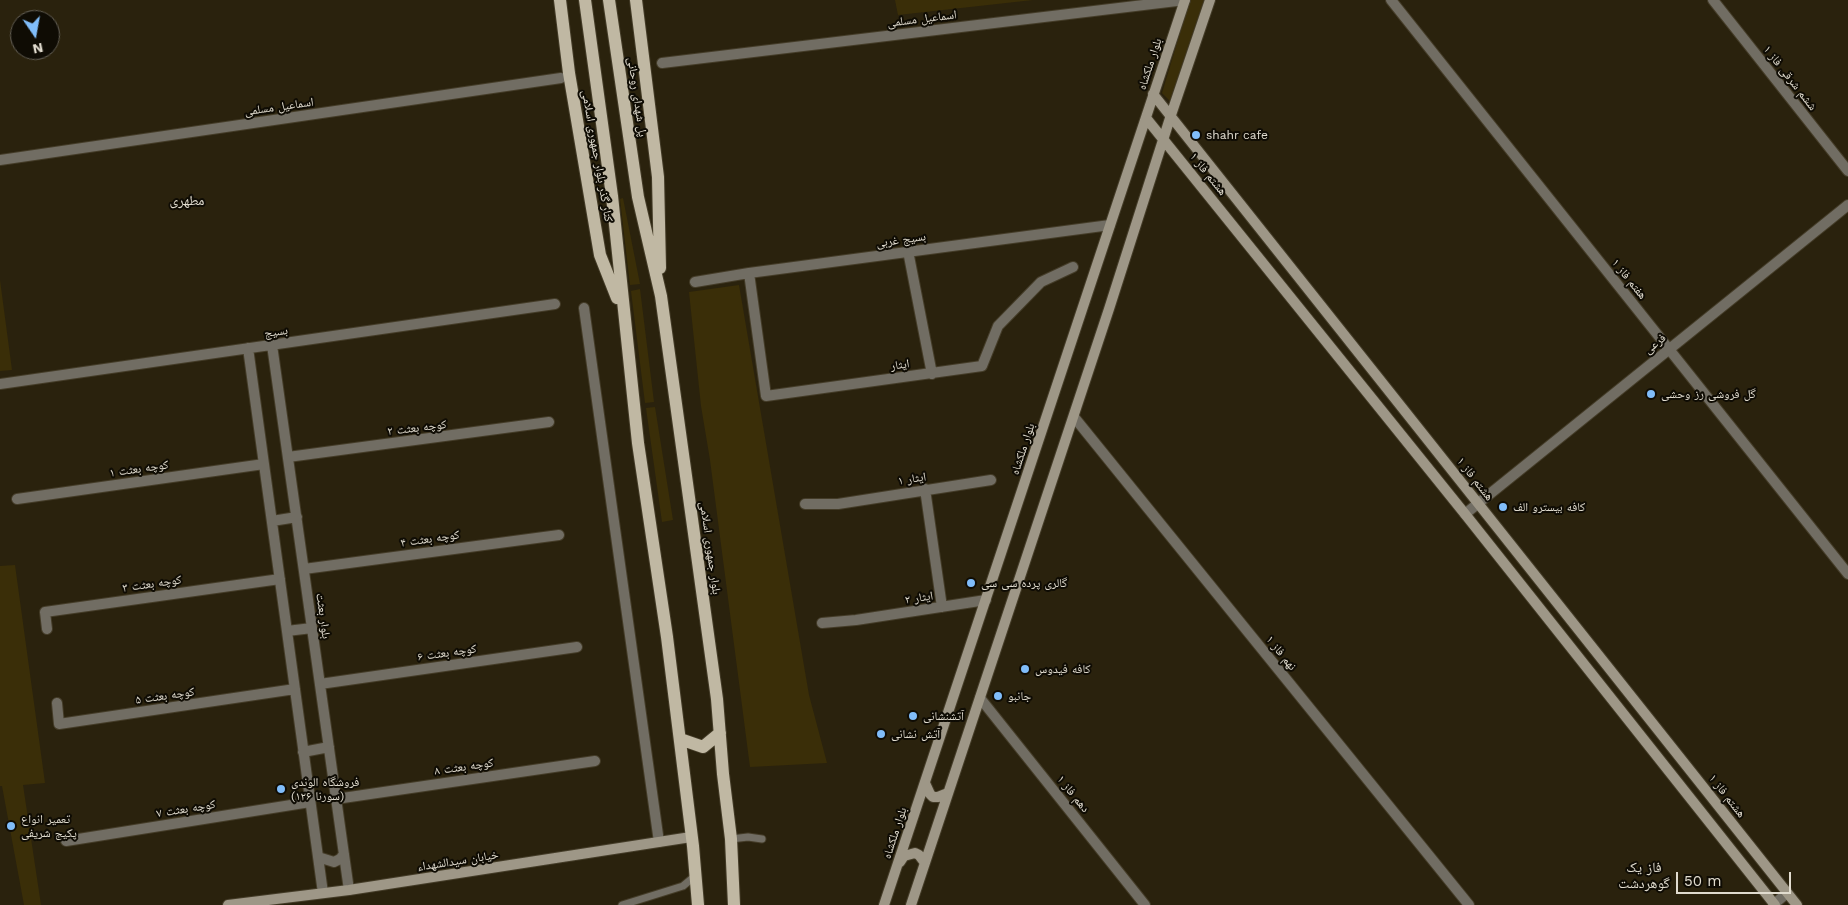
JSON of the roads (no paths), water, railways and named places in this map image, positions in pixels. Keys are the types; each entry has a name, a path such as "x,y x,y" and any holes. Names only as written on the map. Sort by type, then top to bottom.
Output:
{"main road":[{"name":"کنار گذر بلوار جمهوری اسلامی","path":"560,0 569,74 600,255 623,313"},
{"path":"585,0 612,196 638,442 680,739 697,904"},
{"name":"پل شهدای روحانی","path":"609,0 638,197"},
{"path":"636,0 658,177 661,296"},
{"name":"بلوار ملکشاه","path":"884,905 1185,0"},
{"path":"910,905 1074,417 1210,0"},
{"name":"هشتم فاز ۱","path":"1154,94 1797,905"},
{"name":"هشتم فاز ۱","path":"1146,118 1465,514 1774,905"},
{"name":"بلوار جمهوری اسلامی","path":"638,197 661,296 717,699 731,839 734,905"},
{"path":"680,739 703,747 720,733"},
{"path":"925,783 933,797 948,793"},
{"name":"خیابان سیدالشهداء","path":"228,905 349,890 691,837"},
{"path":"899,862 904,856 915,853 925,863"}],"street":[{"name":"اسماعیل مسلمی","path":"662,63 1185,0"},
{"name":"هفتم فاز ۱","path":"1390,0 1848,574"},
{"name":"ششم شرقی فاز ۱","path":"1713,0 1848,171"},
{"name":"اسماعیل مسلمی","path":"0,160 561,78"},
{"name":"فرعی","path":"1465,514 1848,205"},
{"name":"بسیج غربی","path":"695,282 749,273 1110,225"},
{"path":"908,252 932,374"},
{"name":"ایثار","path":"749,273 766,396 982,366 998,326 1041,282 1073,267"},
{"name":"بسیج","path":"0,384 555,304"},
{"path":"584,308 631,623 659,842"},
{"name":"بلوار بعثت","path":"272,345 349,890"},
{"path":"248,348 323,893"},
{"name":"نهم فاز ۱","path":"1074,417 1469,905"},
{"name":"کوچه بعثت ۲","path":"288,457 549,422"},
{"name":"کوچه بعثت ۱","path":"17,498 264,464"},
{"name":"ایثار ۱","path":"805,504 838,504 991,480"},
{"path":"925,490 942,607"},
{"path":"272,521 296,517"},
{"name":"کوچه بعثت ۴","path":"304,568 559,534"},
{"name":"کوچه بعثت ۳","path":"47,629 45,612 280,579"},
{"name":"ایثار ۲","path":"822,623 856,620 986,600"},
{"path":"287,631 312,628"},
{"name":"کوچه بعثت ۶","path":"320,684 578,647"},
{"name":"کوچه بعثت ۵","path":"57,703 59,724 295,689"},
{"name":"دهم فاز ۱","path":"980,698 1146,905"},
{"path":"303,752 329,748"},
{"name":"کوچه بعثت ۸","path":"336,799 595,760"},
{"name":"کوچه بعثت ۷","path":"66,841 310,802"},
{"path":"318,857 334,862 344,854"},
{"path":"1774,905 1787,893"}],"lane":[{"path":"731,839 748,837 762,839"},
{"path":"622,905 683,886 695,876"}],"place":[{"name":"shahr cafe","path":"1196,135"},
{"name":"گل فروشی رز وحشی","path":"1651,394"},
{"name":"کافه بیسترو الف","path":"1503,507"},
{"name":"گالری پرده سی سی","path":"971,583"},
{"name":"كافه فيدوس","path":"1025,669"},
{"name":"جانبو","path":"998,696"},
{"name":"آتشنشانی","path":"913,716"},
{"name":"آتش نشانی","path":"881,734"},
{"name":"فروشگاه الوندی (سورنا ۱۲۶)","path":"281,789"},
{"name":"تعمیر انواع پکیج شریفی","path":"11,826"}],"district":[{"name":"مطهری","path":"187,201"},
{"name":"فاز یک گوهردشت","path":"1644,876"}]}
